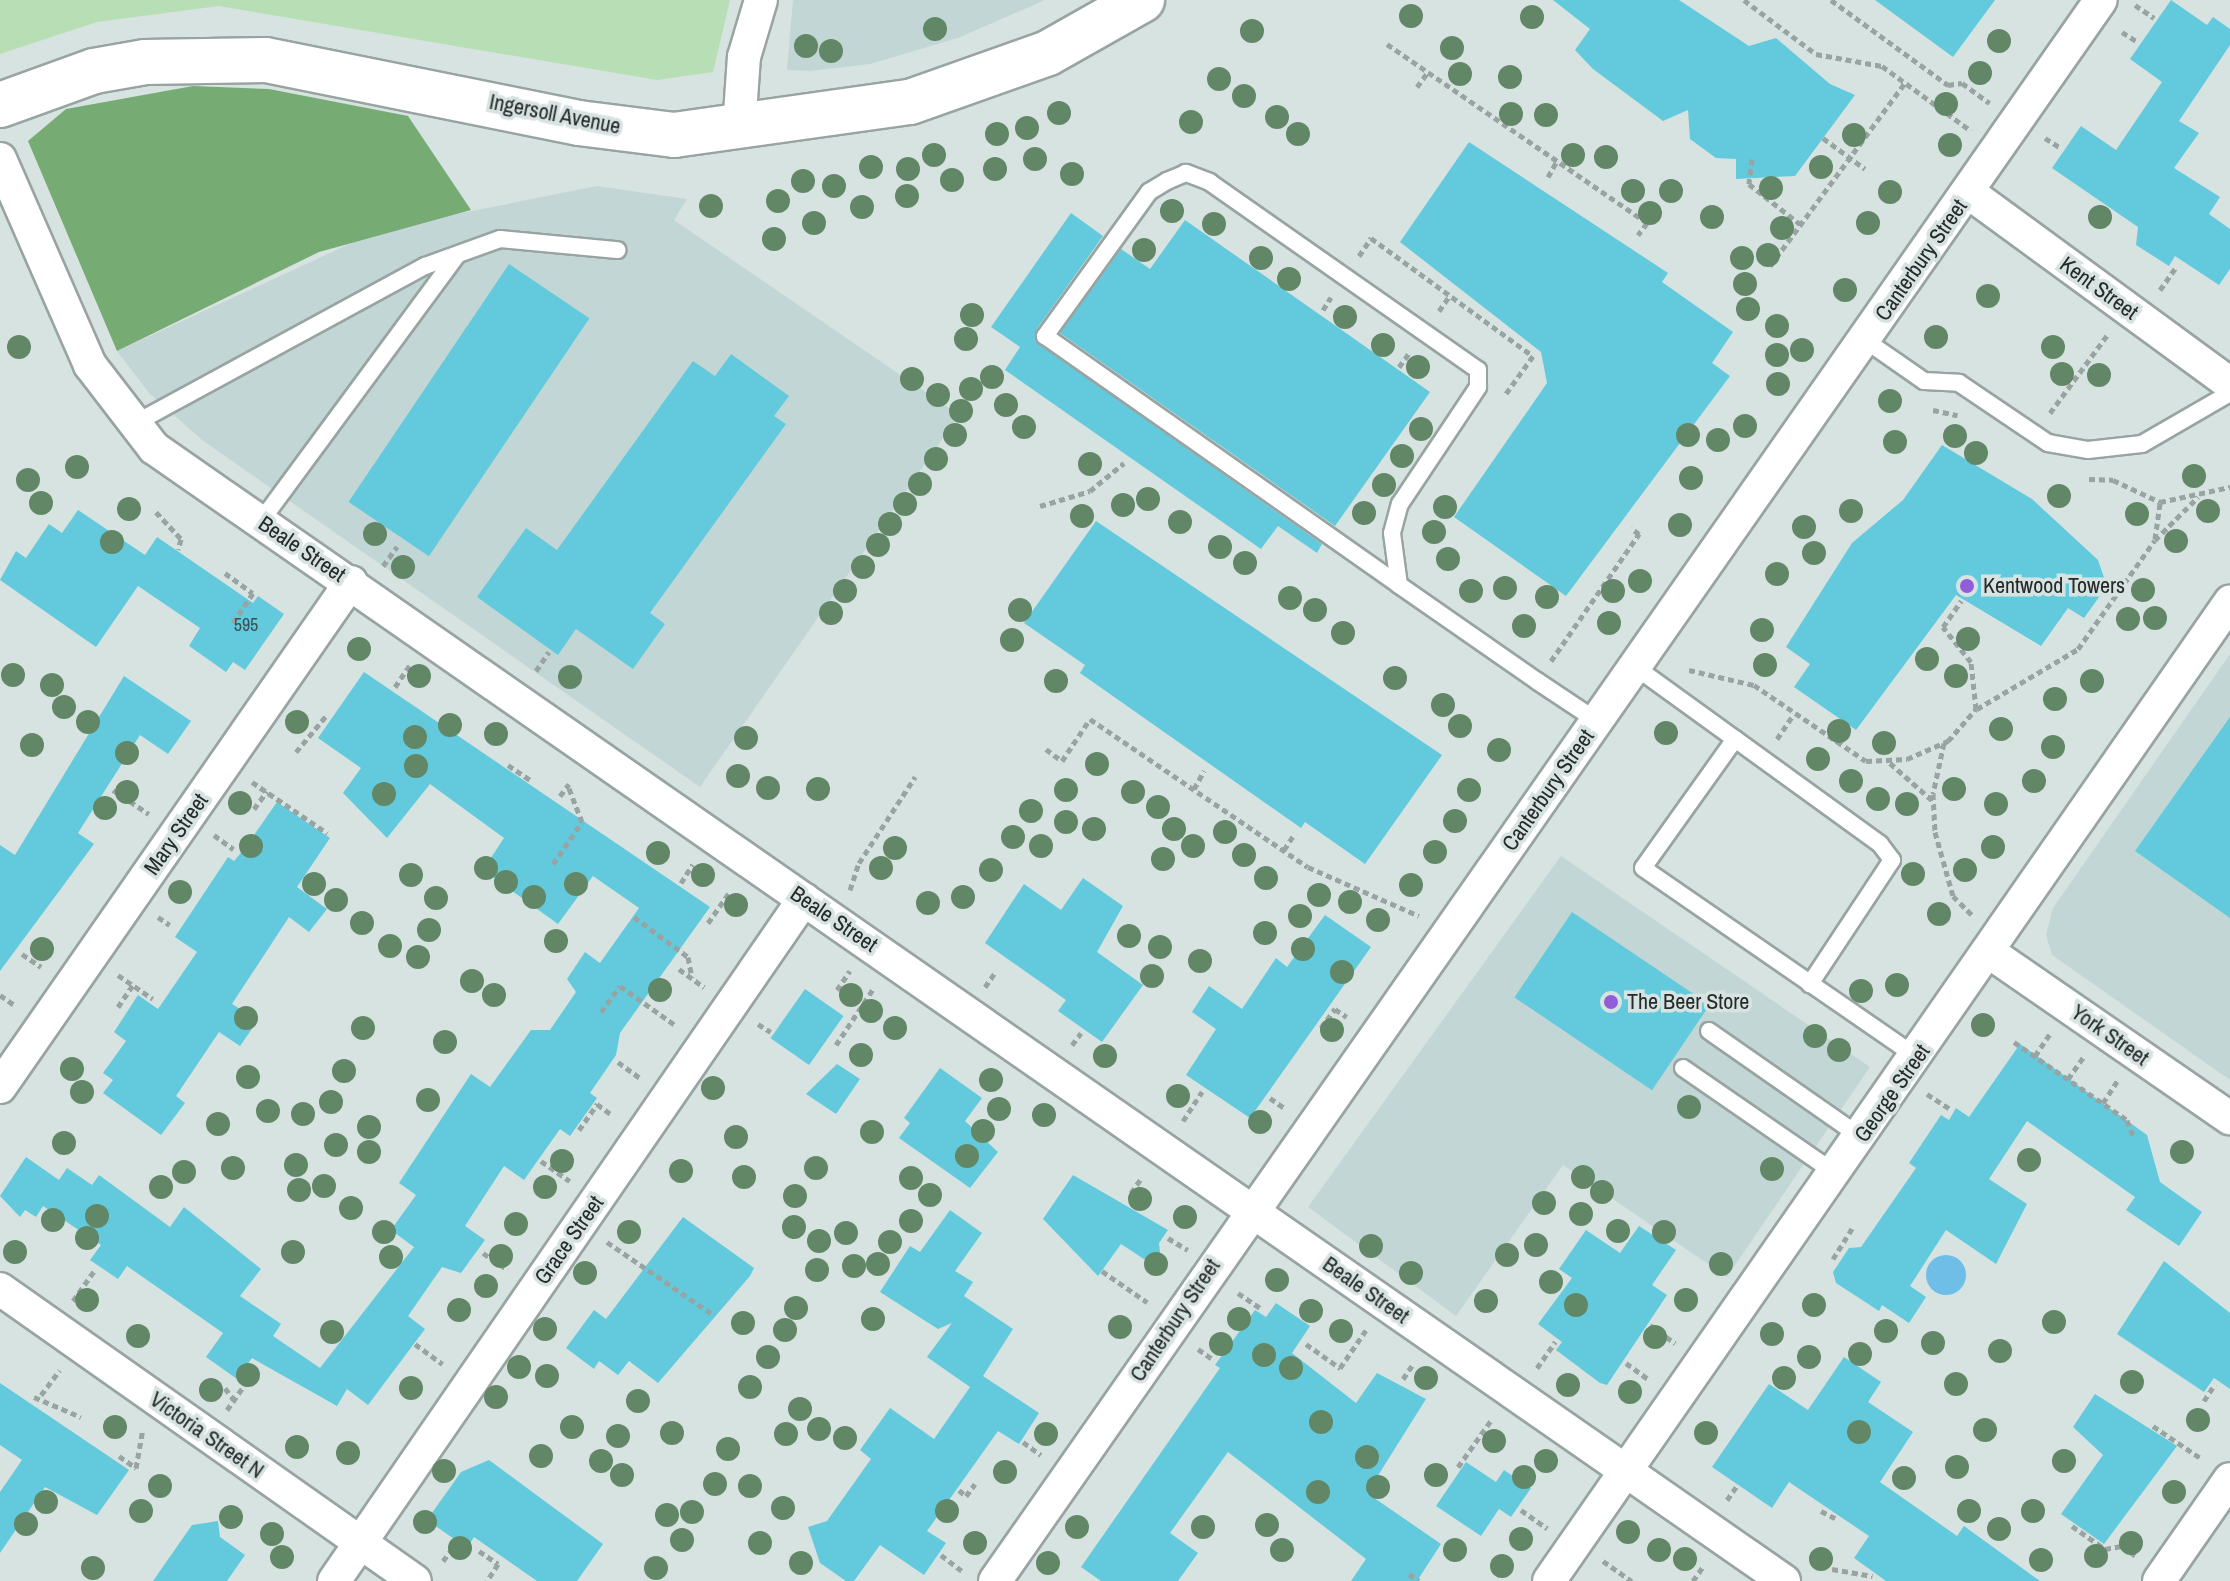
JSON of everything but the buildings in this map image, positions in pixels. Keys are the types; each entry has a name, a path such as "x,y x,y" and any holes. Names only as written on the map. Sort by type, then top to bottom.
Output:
{"street":[{"path":"739,128 744,57 761,0"},
{"name":"Ingersoll Avenue","path":"0,105 94,71 239,59 358,75 579,123 674,135 843,117 976,83 1048,53 1142,0"},
{"name":"Canterbury Street","path":"982,1578 1251,1210 2101,0"},
{"name":"Beale Street","path":"0,159 51,288 90,365 132,425 154,448 261,521 366,576 804,899 1784,1581"},
{"name":"Kent Street","path":"1968,192 2230,384"},
{"name":"Mary Street","path":"0,1087 366,576"},
{"name":"George Street","path":"1549,1581 1917,1057 2230,602"},
{"name":"Grace Street","path":"334,1581 804,899"},
{"name":"York Street","path":"1989,952 2230,1118"},
{"name":"Victoria Street N","path":"0,1289 361,1544 427,1573"},
{"path":"2153,1572 2222,1474"}],"lane":[{"path":"1399,585 1392,533 1400,504 1478,387 1478,370 1210,182 1186,173 1167,181 1149,192 1045,336 1399,585 1597,721"},
{"path":"132,425 302,328 457,254 500,239 617,250"},
{"path":"261,521 457,254"},
{"path":"1865,340 1924,381 1959,383 2035,434 2088,450 2142,444 2230,393"},
{"path":"1634,666 1880,844 1892,860 1810,984"},
{"path":"1735,739 1643,868 1917,1057"},
{"path":"1709,1031 1861,1137"},
{"path":"1683,1068 1835,1173"}],"path":[{"path":"1744,0 1816,54 1882,66 1974,134"},
{"path":"1831,0 1948,85 1962,83 1994,106"},
{"path":"2127,0 2154,18"},
{"path":"1387,44 1647,223 1638,235"},
{"path":"1417,87 1427,73"},
{"path":"1770,266 1905,83"},
{"path":"1823,138 1865,169"},
{"path":"1752,159 1749,184 1800,224"},
{"path":"1548,177 1557,161"},
{"path":"2160,290 2177,266"},
{"path":"2035,434 2109,333"},
{"path":"1040,506 1090,491 1124,463"},
{"path":"1888,763 1945,743 1976,709 2078,649 2155,540 2200,494"},
{"path":"2155,540 2160,502"},
{"path":"156,512 181,539 178,550"},
{"path":"1537,681 1639,534 1631,528"},
{"path":"366,576 397,547"},
{"path":"225,573 253,593 233,623"},
{"path":"1961,601 1943,627 1971,662 1976,709"},
{"path":"532,676 549,652"},
{"path":"395,687 415,658"},
{"path":"1684,669 1754,685 1848,753 1888,763 1933,801"},
{"path":"296,752 326,716"},
{"path":"1046,749 1062,761 1090,719 1284,850 1361,894 1428,919"},
{"path":"1945,743 1933,801 1946,880 1977,919"},
{"path":"508,765 530,780"},
{"path":"560,796 578,771"},
{"path":"1194,789 1204,771"},
{"path":"243,776 327,833"},
{"path":"849,899 853,873 915,777"},
{"path":"553,864 582,822 568,786"},
{"path":"113,790 153,817"},
{"path":"254,809 267,791"},
{"path":"206,830 233,849"},
{"path":"1284,850 1295,833"},
{"path":"681,883 700,855"},
{"path":"708,923 737,880"},
{"path":"634,917 688,957 692,978"},
{"path":"22,954 47,971"},
{"path":"837,990 855,964"},
{"path":"109,969 153,999"},
{"path":"679,969 707,989"},
{"path":"982,991 996,971"},
{"path":"836,1045 879,980"},
{"path":"118,1007 133,985"},
{"path":"601,1012 620,986 680,1028"},
{"path":"0,995 21,1009"},
{"path":"1321,1028 1335,1009 1355,1023"},
{"path":"2035,1056 2056,1025"},
{"path":"2014,1042 2127,1120 2134,1139"},
{"path":"2068,1079 2089,1049"},
{"path":"618,1062 642,1080"},
{"path":"2103,1103 2123,1073"},
{"path":"1919,1089 1950,1109"},
{"path":"1178,1127 1202,1092"},
{"path":"579,1130 597,1104 616,1118"},
{"path":"541,1161 572,1183"},
{"path":"1131,1193 1147,1169"},
{"path":"1833,1259 1854,1226"},
{"path":"597,1235 712,1314"},
{"path":"1168,1238 1192,1253"},
{"path":"483,1253 510,1271"},
{"path":"69,1306 95,1269"},
{"path":"1102,1271 1155,1307"},
{"path":"1231,1287 1260,1308"},
{"path":"1306,1344 1340,1368 1371,1323"},
{"path":"1650,1325 1682,1348"},
{"path":"1533,1375 1555,1342"},
{"path":"415,1344 444,1365"},
{"path":"1190,1344 1214,1360"},
{"path":"1403,1379 1418,1357"},
{"path":"1626,1363 1656,1384"},
{"path":"62,1367 38,1396 81,1417"},
{"path":"223,1415 247,1381"},
{"path":"2204,1401 2215,1384"},
{"path":"225,1388 234,1400"},
{"path":"1458,1467 1498,1412"},
{"path":"119,1456 136,1468 145,1425"},
{"path":"2153,1426 2222,1474"},
{"path":"1023,1442 1049,1461"},
{"path":"959,1490 966,1496 975,1484"},
{"path":"1521,1510 1552,1531"},
{"path":"1821,1511 1835,1518"},
{"path":"2072,1526 2105,1549 2122,1546"},
{"path":"2111,1539 2153,1572"},
{"path":"427,1573 452,1549"},
{"path":"479,1551 498,1564 487,1581"},
{"path":"941,1555 982,1578"},
{"path":"1595,1556 1632,1581"},
{"path":"1693,1581 1708,1559"},
{"path":"1832,1569 1867,1578"},
{"path":"1409,1574 1419,1581"}],"shaded area":[{"path":"793,0 1045,0 958,38 870,64 810,71 787,70"},
{"path":"597,186 687,199 674,220 959,415 700,787 202,440 149,393 117,351 382,229"},
{"path":"2230,654 2230,1080 2052,955 2046,935 2053,908"},
{"path":"1561,856 1870,1067 1727,1277 1563,1165 1456,1316 1308,1207"}],"green space":[{"path":"0,0 730,0 713,72 657,80 219,6 97,22 0,54"},
{"path":"193,86 269,89 408,116 471,210 319,252 117,351 28,141 66,109"}],"water":[{"path":"1946,1255 1960,1261 1966,1275 1960,1289 1946,1295 1932,1289 1926,1275 1932,1261"}],"place":[{"name":"Kentwood Towers","path":"1967,586"},
{"name":"The Beer Store","path":"1611,1002"}]}
